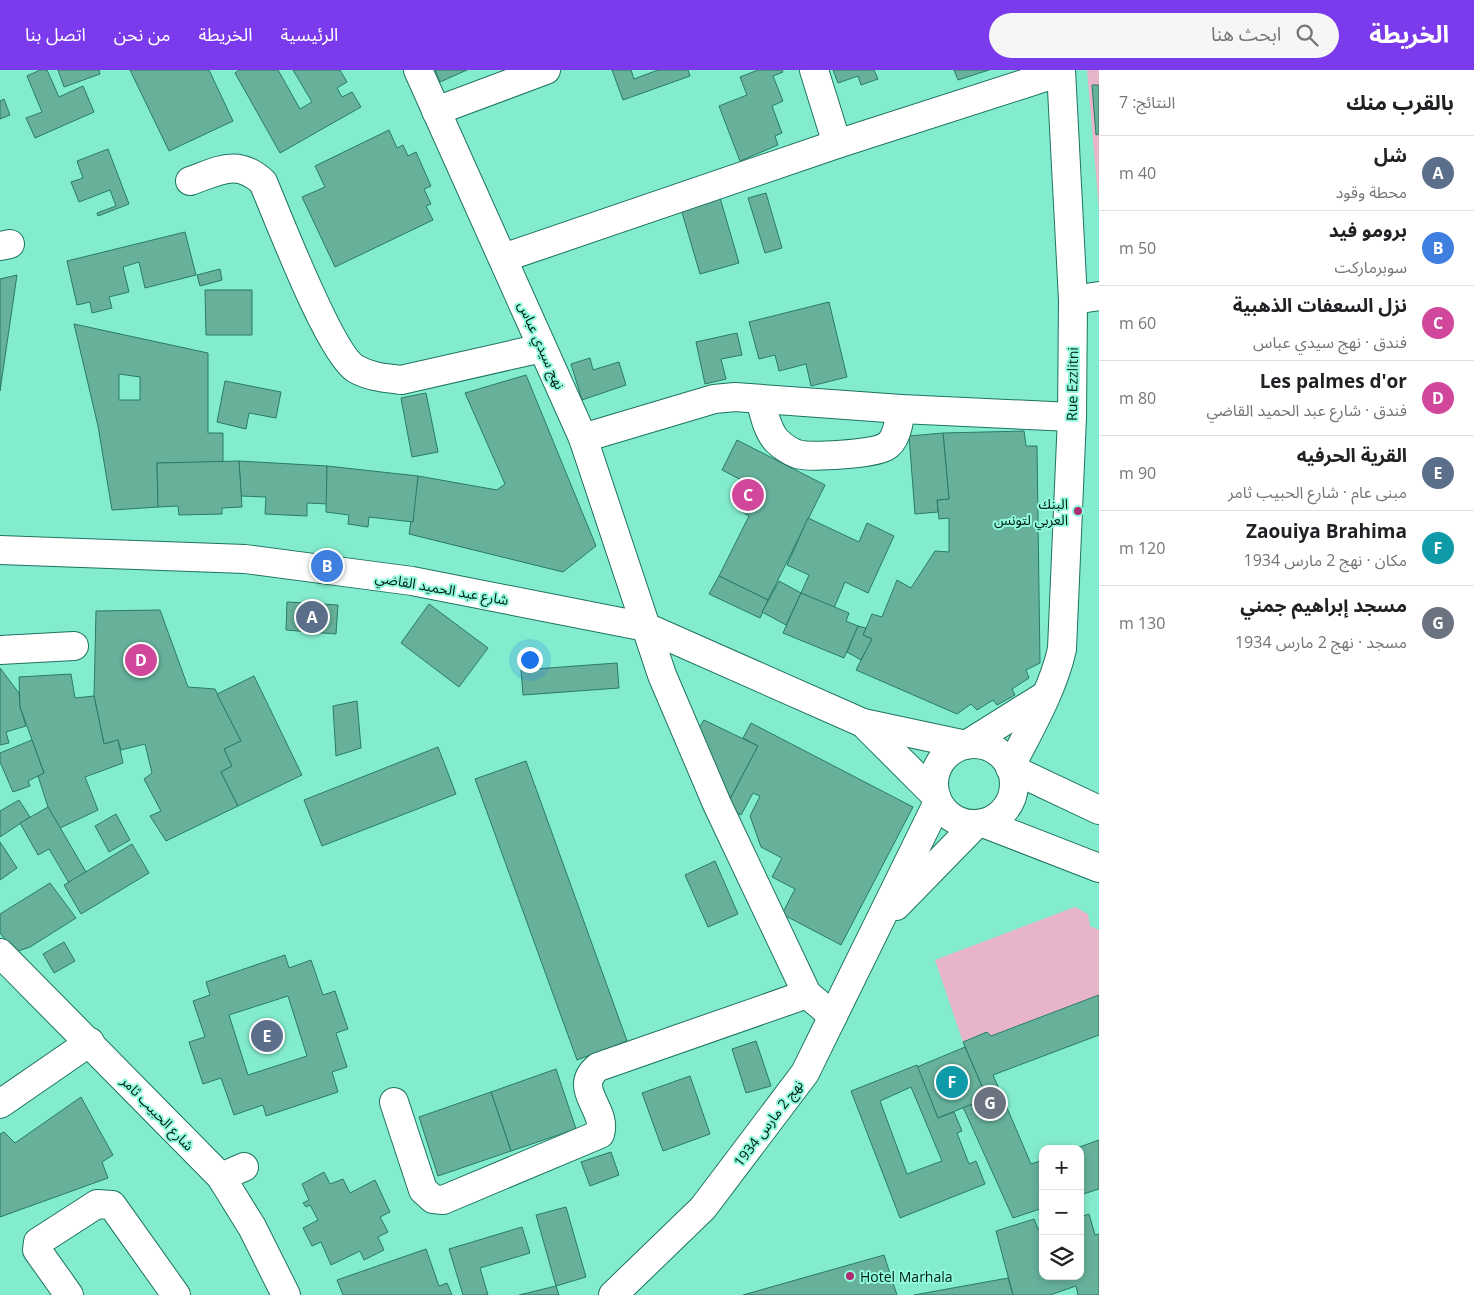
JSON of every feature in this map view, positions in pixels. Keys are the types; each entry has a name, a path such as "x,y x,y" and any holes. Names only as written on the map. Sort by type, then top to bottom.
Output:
{"street":[{"name":"نهج سيدي عباس","path":"418,70 583,438 662,675 717,804 807,994"},
{"path":"436,111 546,70"},
{"path":"814,70 837,144"},
{"path":"503,258 837,144 1061,71"},
{"name":"Rue Ezzlitni","path":"1010,768 1046,695 1062,649 1072,417 1086,298 1061,71"},
{"path":"190,181 226,169 240,168 252,172 263,182 334,345 355,369 377,377 400,380 542,348"},
{"path":"583,438 714,399 735,397 901,410 1072,417"},
{"path":"760,399 769,429 777,440 795,454 808,456 869,452 886,447 895,435 901,410"},
{"name":"شارع عبد الحميد القاضي","path":"0,550 245,559 412,581 646,627 862,723 966,745"},
{"path":"0,650 74,646"},
{"path":"1046,695 966,745 954,750 943,759 936,770 934,783 937,799 954,819 980,824 1099,868"},
{"name":"شارع عبد الحميد القاضي","path":"862,723 937,799"},
{"path":"966,745 987,746 1004,759 1010,768 1013,781 1012,795 1006,807 996,817 980,824"},
{"path":"1010,768 1099,810"},
{"name":"نهج 2 مارس 1934","path":"613,1295 703,1208 805,1074 881,922 937,799"},
{"name":"نهج 2 مارس 1934","path":"881,922 980,824"},
{"name":"شارع الحبيب ثامر","path":"0,953 90,1042 233,1172 252,1227 283,1294"},
{"path":"394,1102 423,1190 433,1199 443,1200 600,1134 601,1124 587,1086 591,1073 598,1067 807,994 833,1016"},
{"path":"0,1104 90,1042"},
{"path":"69,1295 37,1250 38,1242 97,1204 108,1204 112,1205 176,1295"}],"shaded area":[{"path":"1087,70 1099,70 1099,210"},
{"path":"1075,907 1088,914 1090,926 1099,930 1099,995 991,1036 986,1032 963,1042 935,960"}],"building":[{"path":"40,70 47,70 59,97 83,86 94,112 35,138 26,118 42,112 27,76"},
{"path":"58,70 99,70 100,74 64,87"},
{"path":"130,70 209,70 233,121 169,151"},
{"path":"239,70 278,70 300,109 312,102 293,70 340,70 347,82 337,88 342,97 352,92 361,107 280,153 235,73"},
{"path":"435,70 467,70 440,82"},
{"path":"612,70 631,70 634,79 658,70 688,70 690,76 623,100"},
{"path":"758,70 782,70 783,72 773,76 783,101 772,106 782,133 775,136 778,145 740,161 719,106 747,95 740,77"},
{"path":"833,70 874,70 878,79 861,85 858,76 838,83"},
{"path":"954,70 989,70 958,80"},
{"path":"1092,85 1099,85 1099,134 1096,135"},
{"path":"4,99 10,115 0,119 0,101"},
{"path":"389,130 397,148 403,145 408,156 416,152 431,186 424,189 431,204 426,206 433,220 335,267 302,197 325,187 315,166"},
{"path":"108,149 129,204 98,216 97,213 116,206 110,190 79,202 71,182 83,178 77,161"},
{"path":"718,191 739,263 700,274 679,202"},
{"path":"766,193 782,248 765,253 748,198"},
{"path":"185,232 196,275 145,288 139,262 123,267 129,292 109,297 112,308 92,313 90,302 77,305 67,261"},
{"path":"220,269 222,280 200,286 197,275"},
{"path":"17,275 0,391 0,279"},
{"path":"205,290 252,290 252,335 206,335"},
{"path":"829,302 847,377 811,386 806,364 779,371 775,355 759,359 749,322"},
{"path":"74,324 208,353 208,433 223,433 223,462 157,463 158,507 112,510 98,426","holes":["119,374 140,377 140,400 119,400"]},
{"path":"737,333 742,355 721,359 726,379 705,384 696,342"},
{"path":"590,358 593,370 619,362 626,385 582,400 571,364"},
{"path":"526,375 596,546 563,572 409,534 418,476 497,490 505,484 465,393"},
{"path":"225,381 281,392 276,418 249,413 246,429 217,422"},
{"path":"426,393 438,452 412,457 401,398"},
{"path":"1024,431 1026,446 1037,446 1040,663 1026,670 1029,678 1012,689 1015,695 997,705 993,700 977,710 971,704 957,714 856,670 872,639 863,635 872,614 882,617 897,580 911,588 935,551 949,552 949,518 939,519 937,500 949,499 943,433"},
{"path":"943,433 949,499 937,500 938,512 915,514 909,436"},
{"path":"737,440 825,485 768,600 719,576 749,516 739,510 751,485 722,470"},
{"path":"239,461 327,466 328,504 307,503 307,516 265,514 266,497 241,496"},
{"path":"239,461 242,507 222,508 222,514 179,515 178,506 158,507 157,463"},
{"path":"327,466 418,476 413,522 369,517 368,527 348,524 349,515 326,512"},
{"path":"808,518 859,542 867,523 894,536 868,593 845,582 834,608 801,593 809,575 787,565"},
{"path":"719,576 768,600 760,618 709,594"},
{"path":"779,581 801,593 786,625 762,612"},
{"path":"801,593 849,613 846,621 858,626 844,658 783,633"},
{"path":"287,602 338,605 336,634 286,630"},
{"path":"429,604 488,648 459,687 401,643"},
{"path":"160,610 188,687 215,689 241,741 224,749 232,766 221,772 238,806 166,841 150,816 161,811 144,779 152,773 145,744 121,750 118,740 104,744 94,696 96,611"},
{"path":"858,626 866,628 863,635 872,639 861,660 847,652"},
{"path":"617,663 619,688 523,695 521,670"},
{"path":"0,668 19,693 20,707 26,726 6,732 9,743 0,745"},
{"path":"71,674 75,698 94,696 104,744 118,740 123,763 85,777 98,810 60,828 48,807 38,776 44,773 20,707 19,677"},
{"path":"254,676 302,775 238,806 221,772 232,766 224,749 241,741 217,694"},
{"path":"357,701 361,748 336,756 333,706"},
{"path":"704,720 758,746 730,799 722,793 696,733"},
{"path":"751,723 913,807 841,945 782,914 795,889 772,877 782,858 761,847 750,816 760,796 753,793 741,815 726,807 758,746 743,738"},
{"path":"32,740 44,773 28,781 30,786 13,792 0,762 0,753"},
{"path":"438,747 456,794 322,846 304,800"},
{"path":"526,761 627,1041 577,1060 475,779"},
{"path":"19,800 30,817 0,837 0,811"},
{"path":"48,807 86,872 69,883 49,849 38,855 20,823"},
{"path":"116,814 130,840 109,852 95,826"},
{"path":"0,842 17,868 0,880"},
{"path":"132,844 149,873 81,914 64,885"},
{"path":"715,861 738,914 708,927 685,875"},
{"path":"50,883 76,918 30,947 15,952 0,933 0,914"},
{"path":"64,942 75,961 54,973 43,954"},
{"path":"285,955 289,968 311,960 323,995 335,991 348,1029 336,1033 347,1067 332,1072 338,1092 266,1116 263,1105 234,1115 221,1078 203,1084 189,1042 205,1037 193,1001 210,995 206,982","holes":["288,996 307,1056 248,1075 229,1015"]},
{"path":"1099,995 1099,1035 993,1075 1031,1164 1039,1161 1039,1209 1013,1218 963,1107 987,1098 963,1042 987,1032 991,1036"},
{"path":"756,1041 771,1086 746,1093 732,1049"},
{"path":"965,1047 987,1098 938,1118 917,1067"},
{"path":"917,1065 938,1118 954,1112 962,1131 957,1133 969,1164 976,1161 985,1184 900,1218 851,1091","holes":["911,1087 942,1161 907,1174 880,1101"]},
{"path":"556,1069 576,1129 511,1151 491,1092"},
{"path":"690,1076 710,1134 663,1151 642,1093"},
{"path":"491,1092 511,1151 438,1176 419,1117"},
{"path":"81,1097 113,1155 102,1162 108,1178 0,1217 0,1134 4,1132 15,1143"},
{"path":"1099,1140 1099,1189 1084,1194 1084,1190 1084,1145"},
{"path":"611,1152 619,1175 590,1186 581,1162"},
{"path":"324,1172 330,1184 343,1179 350,1193 375,1180 390,1212 380,1217 388,1232 378,1237 384,1250 364,1260 360,1251 331,1265 321,1242 312,1246 303,1228 318,1220 310,1205 306,1207 303,1203 309,1200 302,1184"},
{"path":"566,1207 586,1277 556,1286 536,1215"},
{"path":"1089,1214 1095,1235 1099,1234 1099,1295 1078,1295 1076,1286 1050,1295 1013,1295 996,1231 1034,1219 1039,1229 1039,1280 1084,1280 1084,1216"},
{"path":"522,1227 530,1253 480,1268 488,1295 463,1295 449,1249"},
{"path":"426,1249 439,1286 447,1283 452,1295 343,1295 337,1280"},
{"name":"Hotel Marhala","path":"884,1255 897,1295 743,1295"},
{"path":"1008,1278 1013,1295 914,1295"},
{"path":"556,1286 559,1295 519,1295"}],"place":[{"name":"نزل السعفات الذهبية","path":"748,495"},
{"name":"البنك العربي لتونس","path":"1078,511"},
{"name":"برومو فيد","path":"327,566"},
{"name":"شل","path":"312,617"},
{"name":"Les palmes d'or","path":"141,660"},
{"name":"القرية الحرفيه","path":"267,1036"},
{"name":"Zaouiya Brahima","path":"952,1082"},
{"name":"مسجد إبراهيم جمني","path":"990,1103"},
{"name":"Hotel Marhala","path":"850,1276"}]}
